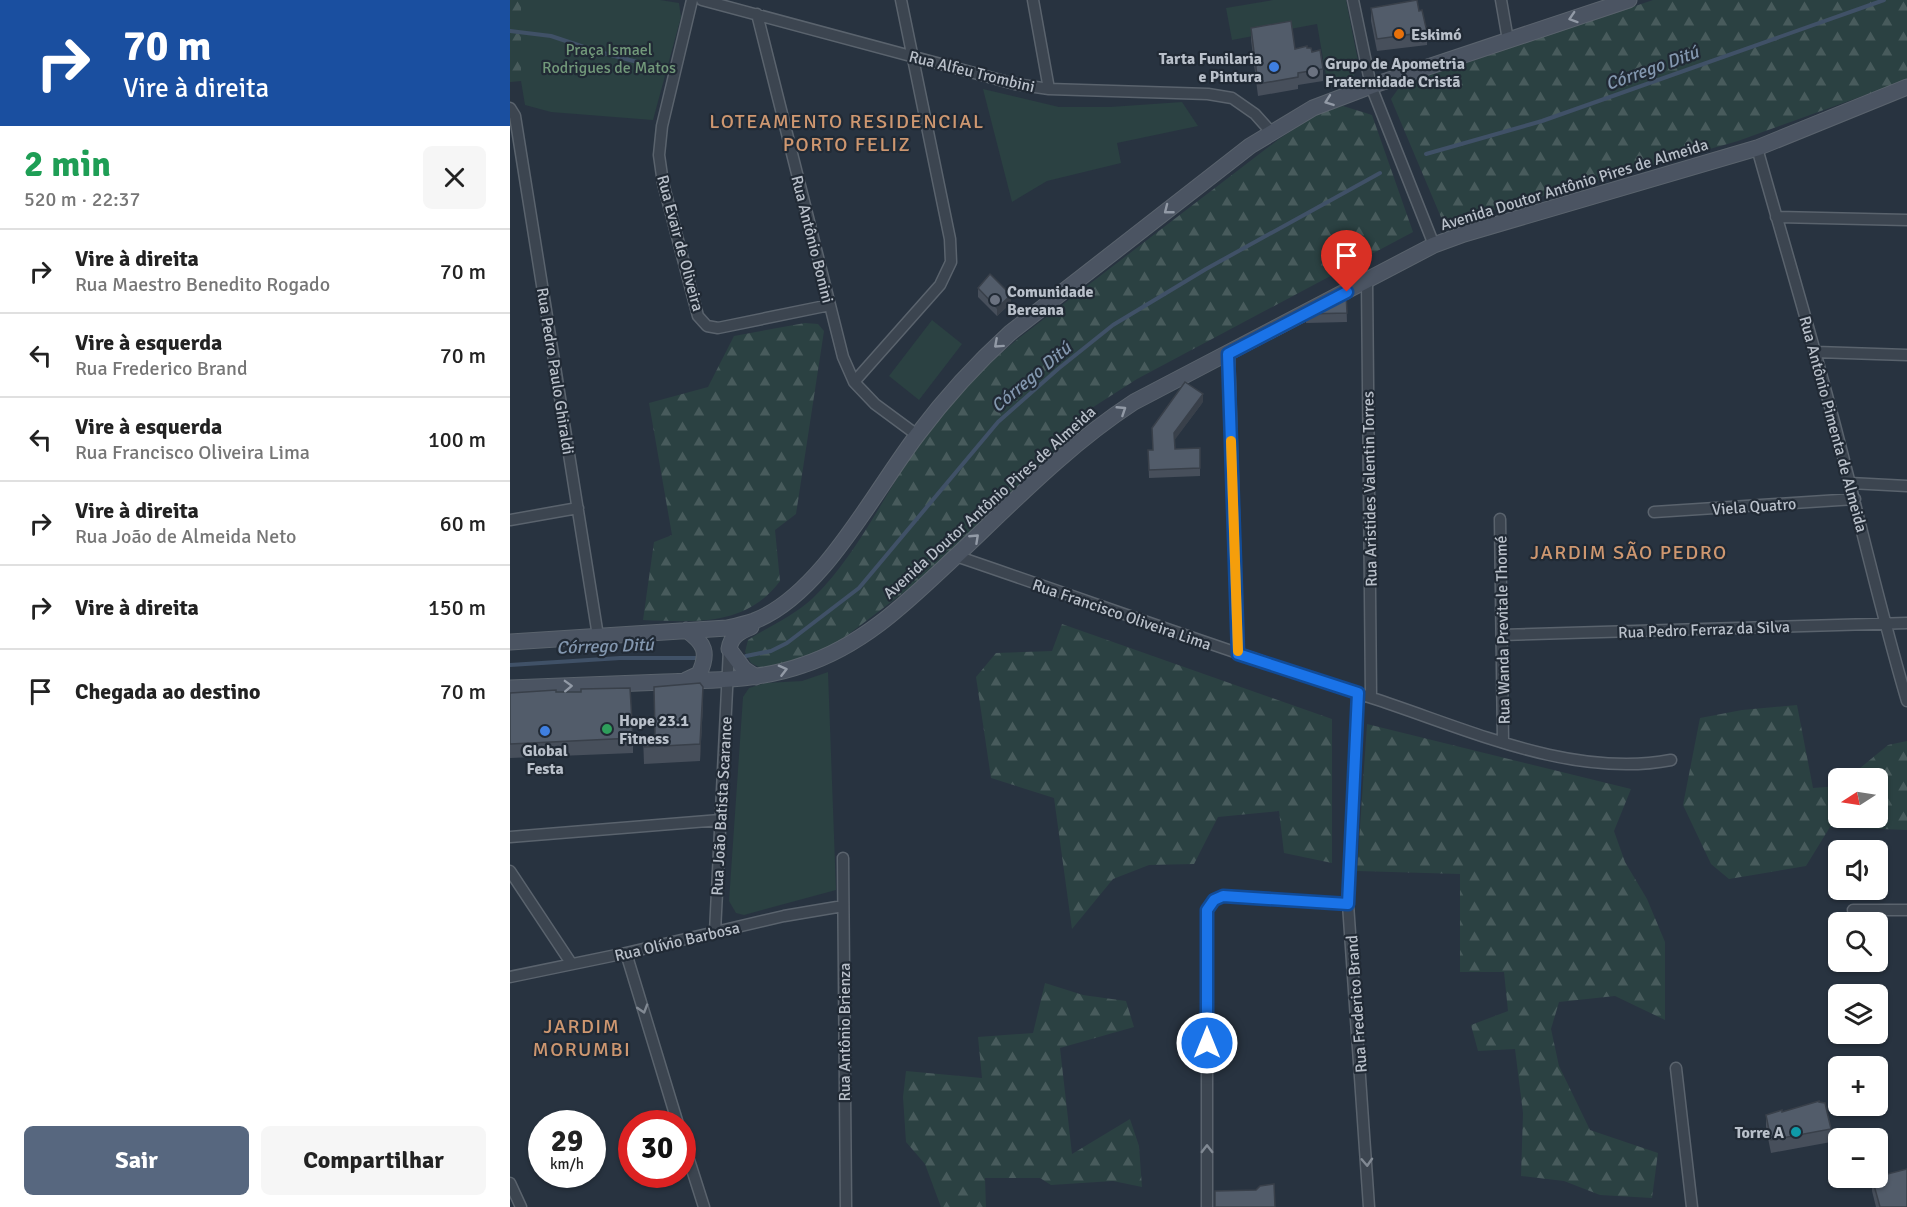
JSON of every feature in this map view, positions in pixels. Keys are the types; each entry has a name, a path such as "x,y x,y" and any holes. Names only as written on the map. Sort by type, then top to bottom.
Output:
{"main road":[{"path":"510,642 727,628 755,621 783,604 801,589 832,555 918,435 967,375 1010,333 1250,146 1312,108 1629,0"},
{"name":"Avenida Doutor Antônio Pires de Almeida","path":"510,688 728,680 756,677 802,666 861,638 910,600 1062,457 1100,425 1134,402 1434,245 1464,234 1757,148 1907,87"},
{"path":"756,677 744,669 729,649 730,642 735,634 781,614 799,598 801,589"},
{"path":"677,682 695,677 705,663 705,654 699,640 686,630"}],"street":[{"name":"Rua Evair de Oliveira","path":"692,0 662,126 659,155 663,183 698,316 707,326 718,328 830,305"},
{"name":"Rua Alfeu Trombini","path":"702,0 1015,84 1049,89 1208,94 1232,98 1255,114 1271,132"},
{"path":"854,382 940,285 951,262 950,239 901,0"},
{"path":"1033,0 1049,89"},
{"path":"1353,0 1371,86 1434,245"},
{"path":"1502,0 1508,40"},
{"name":"Rua Antônio Bonini","path":"757,14 843,357 854,382 875,404 918,435"},
{"name":"Rua Pedro Paulo Ghiraldi","path":"510,108 515,116 598,636"},
{"name":"Rua Antônio Pimenta de Almeida","path":"1757,148 1816,352 1855,500 1884,623 1907,700"},
{"path":"1776,217 1907,220"},
{"name":"Rua Aristides Valentin Torres","path":"1367,281 1371,697"},
{"path":"1816,352 1907,355"},
{"path":"1228,354 1238,654"},
{"path":"1850,483 1907,486"},
{"name":"Viela Quatro","path":"1654,512 1855,500"},
{"path":"510,520 578,508"},
{"name":"Rua Wanda Previtale Thomé","path":"1500,519 1503,742"},
{"name":"Rua Francisco Oliveira Lima","path":"956,556 1238,654 1503,742 1560,757 1598,762 1646,765 1671,760"},
{"name":"Rua Pedro Ferraz da Silva","path":"1502,635 1907,623"},
{"name":"Rua João Batista Scarance","path":"715,932 729,649"},
{"name":"Rua Frederico Brand","path":"1358,693 1348,904 1369,1207"},
{"path":"510,837 720,820"},
{"name":"Rua Antônio Brienza","path":"843,858 846,1207"},
{"path":"510,870 571,963"},
{"path":"1207,1207 1207,910 1214,900 1223,896 1348,904"},
{"name":"Rua Olívio Barbosa","path":"510,977 784,916 843,906"},
{"path":"1853,910 1907,910"},
{"path":"626,953 674,1110"},
{"path":"1676,1068 1692,1207"},
{"path":"696,1182 704,1207"},
{"path":"510,1183 517,1206"}],"green space":[{"path":"510,0 521,0 521,81 510,82"},
{"name":"Praça Ismael Rodrigues de Matos","path":"521,0 660,0 679,3 681,17 653,120 551,112 525,105 521,81"},
{"path":"1273,0 1346,0 1358,61 1354,76 1328,87 1317,24 1232,40 1226,8"},
{"path":"1653,0 1907,0 1907,80 1738,141 1452,222 1443,222 1391,99 1401,85"},
{"path":"983,89 1059,107 1110,107 1182,102 1198,126 1117,143 1121,163 1047,181 1012,202"},
{"path":"1343,106 1372,115 1413,232 1137,379 1084,413 1062,450 911,587 833,646 802,659 761,668 751,663 745,652 748,640 798,610 813,598 829,580 858,542 922,440 956,399 993,361 1019,338 1279,139 1319,113"},
{"path":"932,320 962,344 919,400 889,376"},
{"path":"805,323 818,324 824,331 796,514 775,530 780,581 766,596 751,607 735,614 700,621 643,620 654,542 672,535 649,403 708,387 734,336"},
{"path":"1062,624 1332,719 1332,863 1284,853 1279,811 1218,817 1194,864 1149,865 1113,879 1072,929 1054,798 991,778 976,677 996,653 1052,651"},
{"path":"828,672 836,890 744,915 736,913 729,901 743,697 749,688 765,683 802,681"},
{"path":"1797,705 1813,788 1828,787 1829,828 1806,866 1729,879 1711,864 1683,805 1700,718 1742,710"},
{"path":"1367,724 1631,789 1614,831 1625,862 1647,899 1665,942 1665,1020 1615,996 1559,1002 1551,1029 1559,1066 1590,1130 1658,1153 1652,1198 1600,1195 1564,1181 1521,1176 1523,1113 1515,1049 1478,1051 1471,1025 1508,1011 1504,972 1460,972 1460,874 1357,871"},
{"path":"1907,741 1907,830 1856,828 1888,828 1888,768 1860,768 1888,745"},
{"path":"1045,983 1083,995 1126,1001 1134,1027 1060,1048 1072,1154 1130,1119 1139,1146 1142,1187 1113,1181 1051,1185 1040,1178 985,1178 986,1207 941,1207 925,1164 906,1142 903,1097 906,1071 982,1078 978,1037 1033,1033"}],"building":[{"path":"1417,0 1427,32 1377,39 1371,8"},
{"name":"Tarta Funilaria e Pintura","path":"1291,21 1295,49 1307,46 1312,52 1320,50 1323,69 1298,73 1298,77 1258,84 1251,28"},
{"path":"990,274 1011,295 997,308 978,288"},
{"path":"1346,293 1347,313 1306,314"},
{"path":"1185,382 1203,394 1174,433 1175,449 1200,448 1200,468 1149,470 1148,450 1153,450 1152,428"},
{"path":"700,683 703,687 700,744 644,747 643,736 655,735 654,687"},
{"path":"630,688 633,738 510,744 510,693 556,690 556,692 581,692 581,689"},
{"path":"1819,1101 1825,1103 1831,1128 1771,1140 1766,1115 1782,1110 1782,1112"},
{"path":"1907,1169 1907,1207 1880,1207 1875,1188 1888,1188 1888,1174"},
{"path":"1274,1184 1275,1207 1215,1207 1215,1191 1256,1190 1260,1186"}],"waterway":[{"name":"Córrego Ditú","path":"1426,154 1542,121 1884,0"},
{"path":"510,31 551,36 656,67"},
{"name":"Córrego Ditú","path":"746,656 771,651 787,643 859,588 998,422 1058,369 1113,325 1206,269 1380,173"},
{"name":"Córrego Ditú","path":"510,665 620,658 699,658"}],"slow traffic":[{"path":"1231,441 1238,651"}],"place":[{"name":"Eskimó","path":"1399,34"},
{"name":"Tarta Funilaria e Pintura","path":"1274,67"},
{"name":"Grupo de Apometria Fraternidade Cristã","path":"1313,72"},
{"name":"Comunidade Bereana","path":"995,300"},
{"name":"Hope 23.1 Fitness","path":"607,729"},
{"name":"Global Festa","path":"545,731"},
{"name":"Torre A","path":"1796,1132"}],"district":[{"name":"LOTEAMENTO RESIDENCIAL PORTO FELIZ","path":"847,132"},
{"name":"JARDIM SÃO PEDRO","path":"1629,552"},
{"name":"JARDIM MORUMBI","path":"582,1038"}],"route":[{"path":"1207,1043 1207,910 1214,900 1223,896 1348,904 1358,693 1238,654 1228,354 1347,292"}]}
